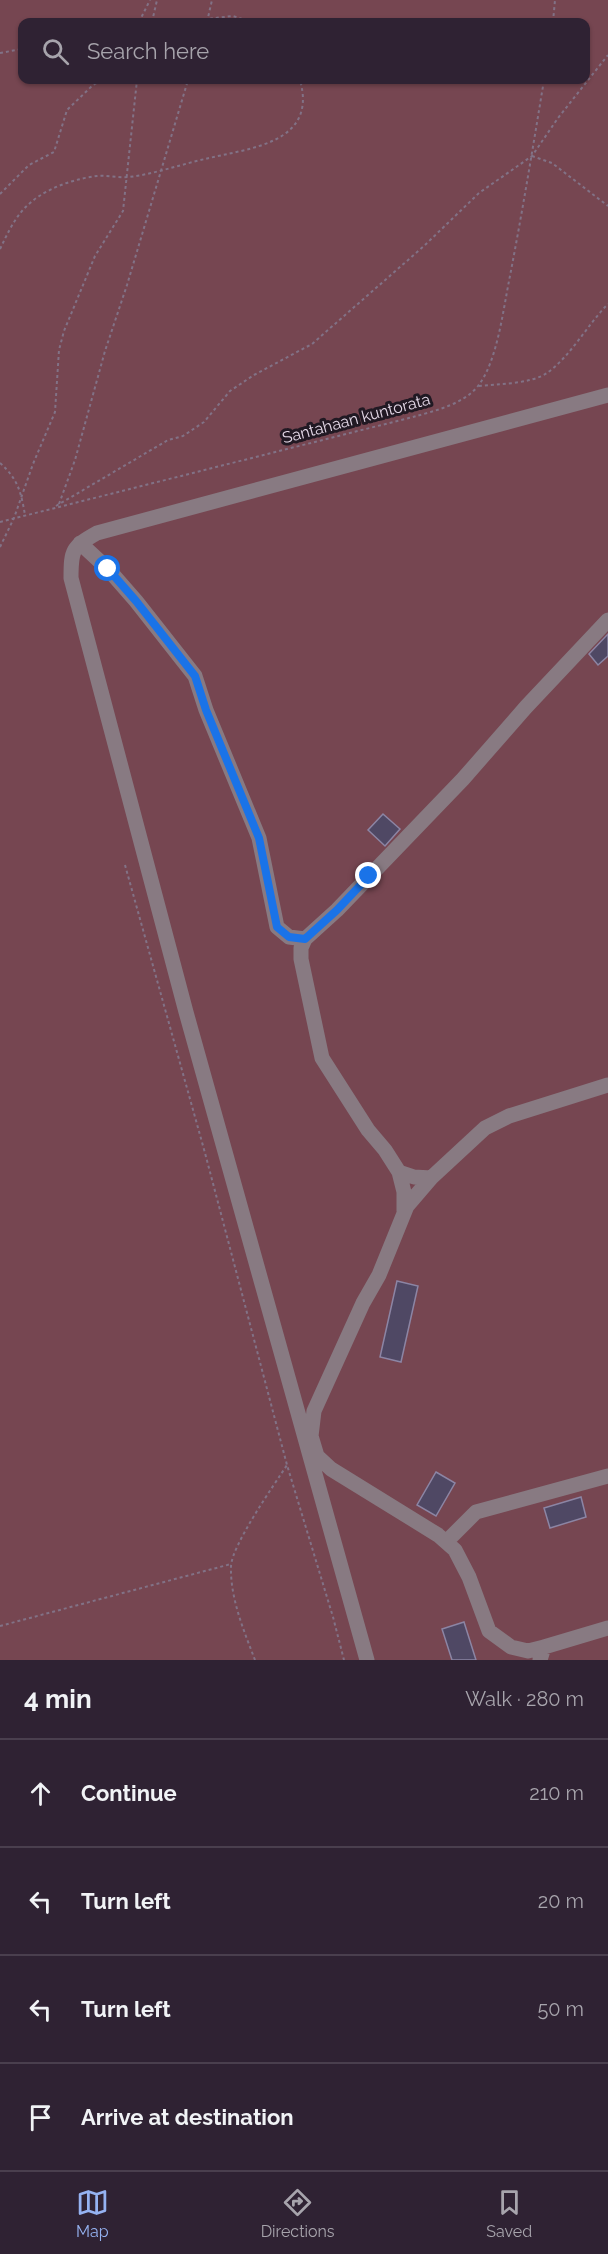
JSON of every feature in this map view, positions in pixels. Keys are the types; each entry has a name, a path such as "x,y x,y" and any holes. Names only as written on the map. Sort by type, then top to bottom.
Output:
{"lane":[{"path":"367,1660 186,1012 71,578 71,555 80,543 97,534 608,395"},
{"path":"80,543 108,569 136,601 195,676 206,710 259,838 277,927 289,937 305,939"},
{"path":"403,1214 404,1192 399,1172 385,1150 368,1130 322,1058 301,959 301,948 305,939 337,910 463,779 526,707 608,620"},
{"path":"608,1085 543,1104 493,1124 461,1148 430,1178 403,1214 379,1275 363,1303 314,1411 311,1436 317,1456 331,1469 438,1535 455,1550 469,1577 489,1631 511,1647 542,1654 608,1628"},
{"path":"399,1172 430,1178"},
{"path":"446,1542 476,1512 608,1476"}],"path":[{"path":"141,18 150,0"},
{"path":"153,18 157,0"},
{"path":"212,0 208,18 233,16 239,18"},
{"path":"553,18 555,0"},
{"path":"0,53 18,51"},
{"path":"590,78 608,55"},
{"path":"0,194 29,165 54,152 67,110 95,84"},
{"path":"0,548 55,412 59,350 64,331 95,256 123,211 137,84"},
{"path":"59,504 75,460 105,351 187,84"},
{"path":"0,249 16,216 32,200 50,190 97,176 127,177 161,170 254,148 274,141 288,132 304,108 305,95 301,84"},
{"path":"477,386 486,372 498,334 543,84"},
{"path":"53,508 168,440 183,436 204,422 230,391 254,375 312,344 424,246 479,193 532,156 585,84"},
{"path":"532,156 552,163 608,206"},
{"path":"477,386 533,379 546,374 560,362 608,304"},
{"name":"Santahaan kuntorata","path":"0,522 413,417 458,400 477,386"},
{"path":"0,463 14,475 22,496 25,515"},
{"path":"125,866 205,1153 286,1465 330,1605 344,1660"},
{"path":"255,1660 235,1599 231,1564 254,1515 286,1465"},
{"path":"0,1626 231,1564"}],"shaded area":[{"path":"0,0 608,0 608,1660 0,1660"}],"building":[{"path":"608,634 608,656 598,665 589,654"},
{"path":"383,814 400,829 385,846 368,830"},
{"path":"397,1281 418,1286 401,1362 380,1357"},
{"path":"436,1472 455,1483 436,1516 417,1505"},
{"path":"581,1497 586,1517 550,1528 544,1508"},
{"path":"464,1622 476,1660 452,1660 442,1629"}],"route":[{"path":"108,569 195,676 206,710 259,838 277,927 289,937 305,939 369,876"}]}
